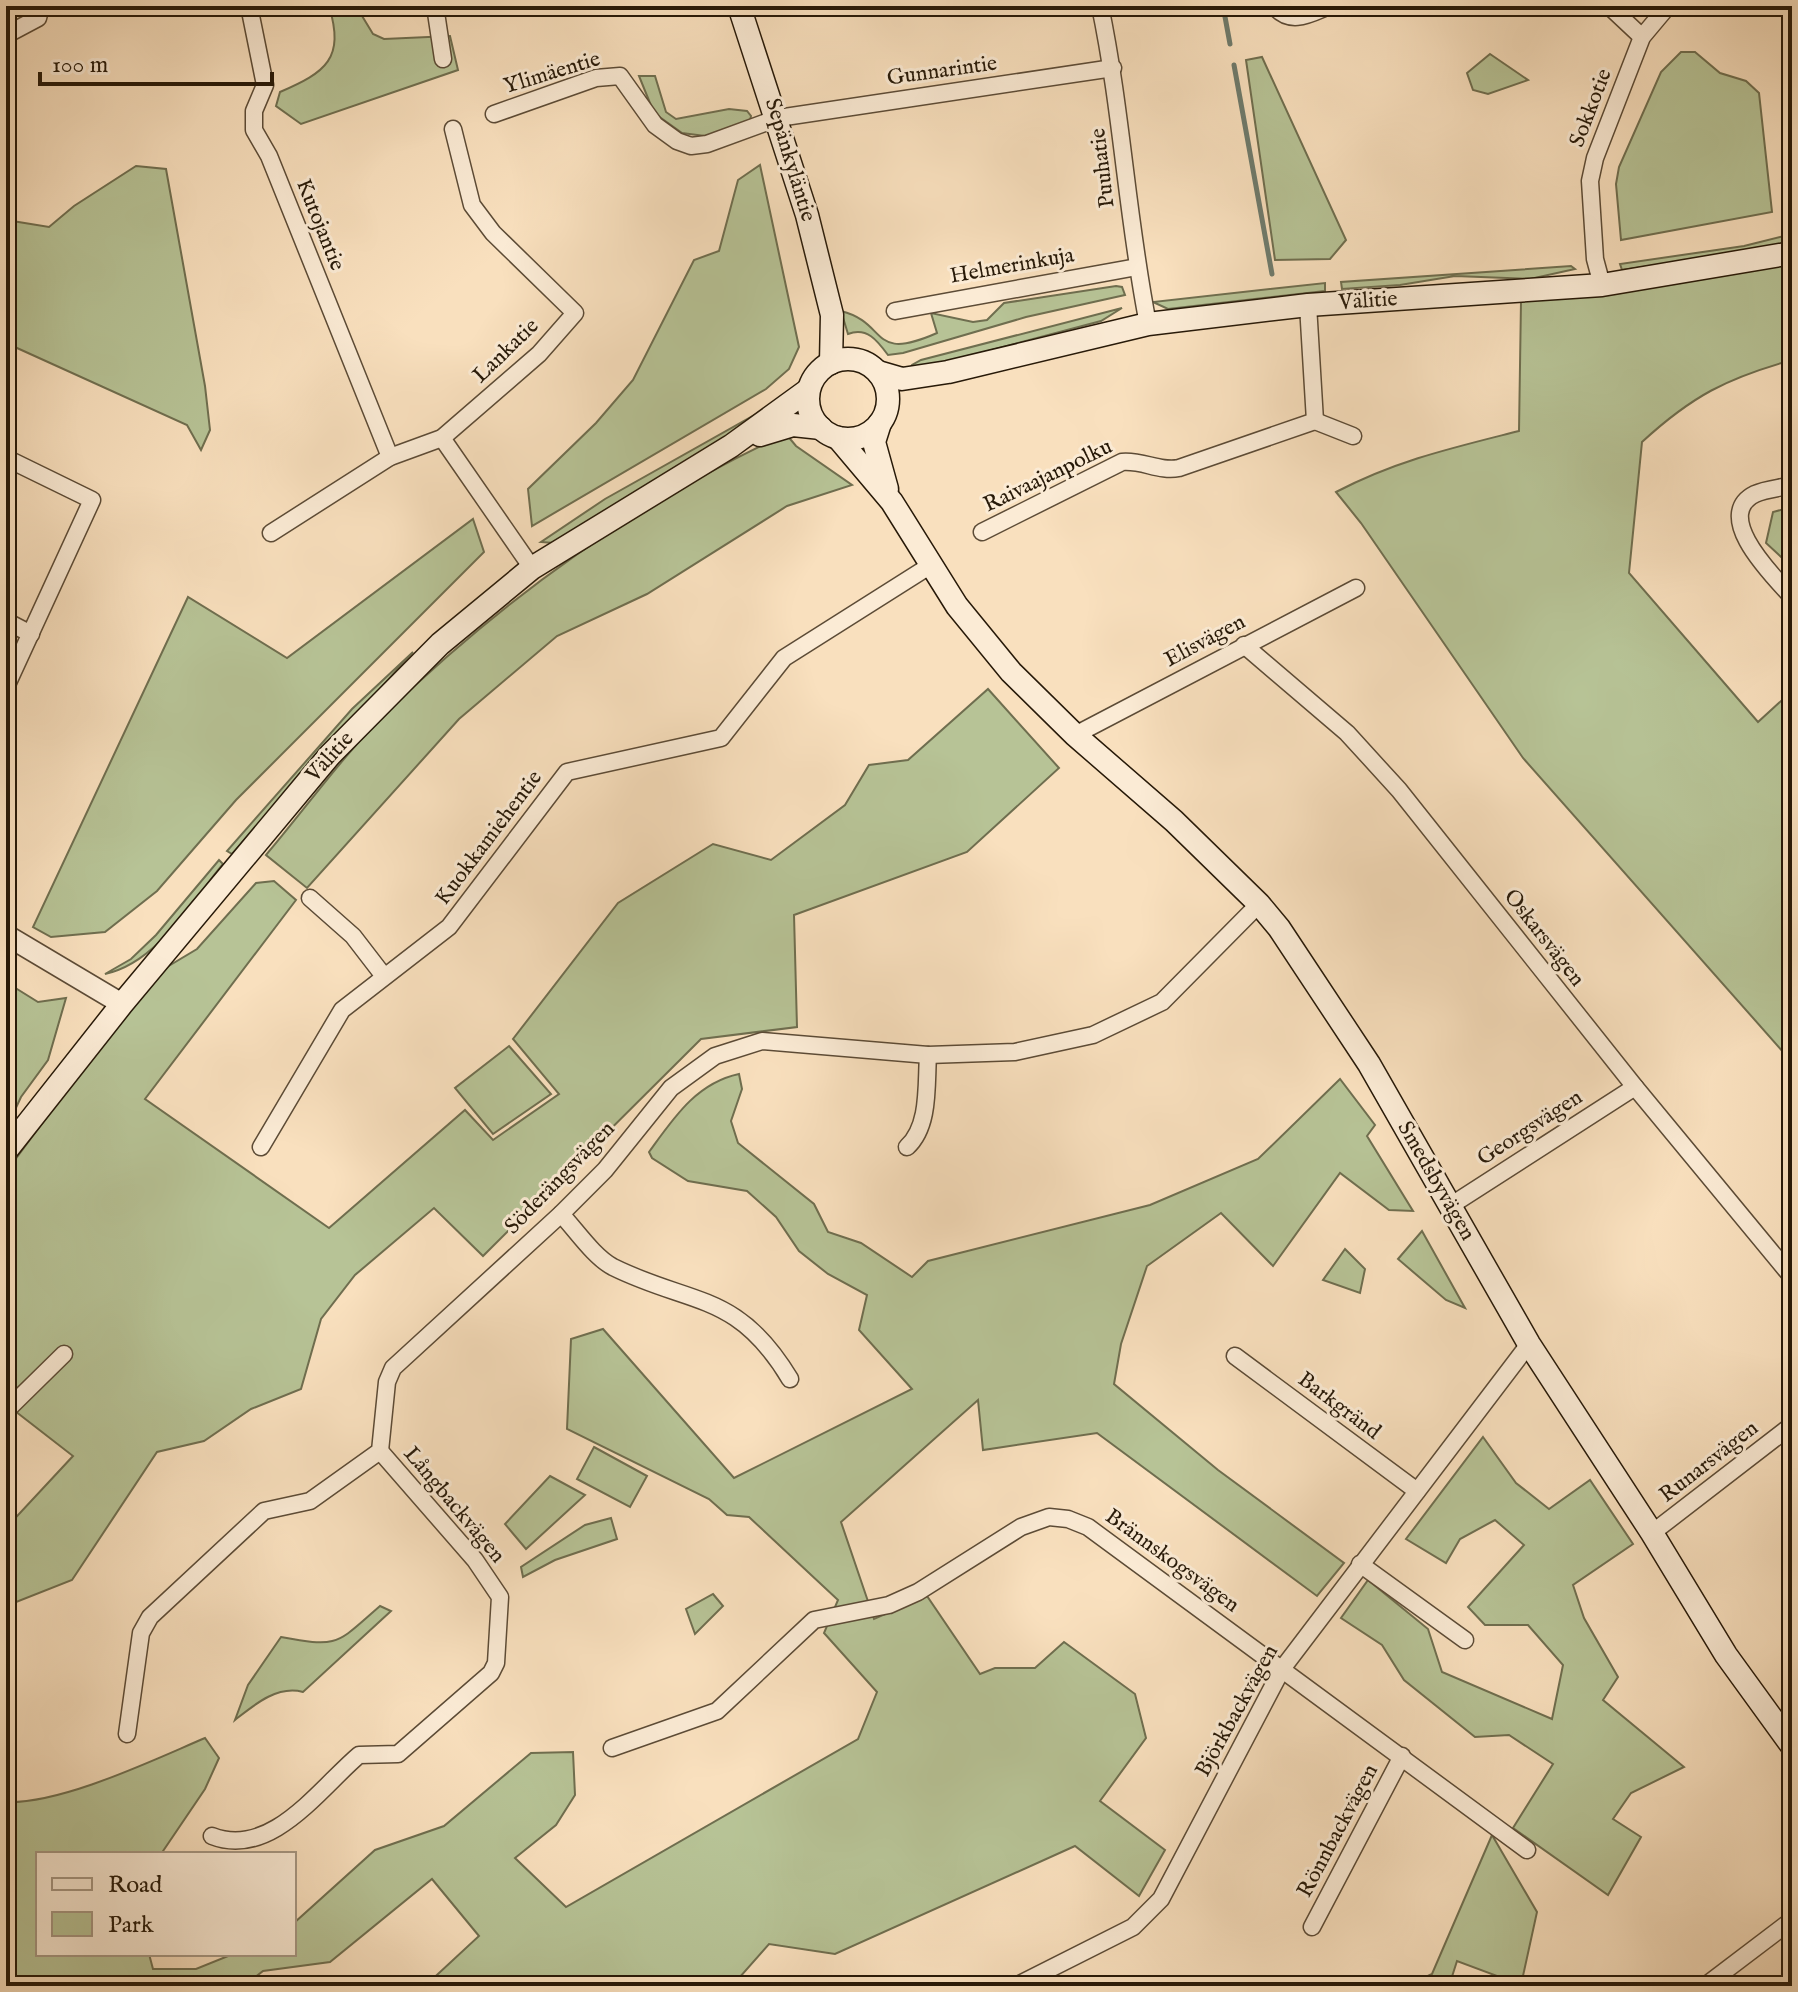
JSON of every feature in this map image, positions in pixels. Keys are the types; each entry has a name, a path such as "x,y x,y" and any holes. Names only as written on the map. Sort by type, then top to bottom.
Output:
{"main road":[{"name":"Sepänkyläntie","path":"739,6 778,118 832,315 831,363"},
{"name":"Välitie","path":"871,367 902,379 948,372 1148,324 1308,305 1602,285 1792,253"},
{"name":"Sepänkyläntie","path":"832,315 871,367"},
{"path":"892,502 810,413 808,390 817,373 831,363 851,359 871,367 888,396 874,442 879,471 892,502 931,565"},
{"name":"Välitie","path":"884,416 948,372"},
{"name":"Välitie","path":"6,1151 122,1004 330,755 440,644 532,568 731,446 808,390"},
{"path":"829,433 861,437 884,416"},
{"name":"Välitie","path":"731,446 793,425 829,433"},
{"name":"Smedsbyvägen","path":"931,565 957,606 1011,672 1075,735 1174,821 1259,904 1369,1064 1529,1344 1652,1533 1726,1655 1792,1746"}],"street":[{"path":"6,35 38,18 41,6"},
{"name":"Kutojantie","path":"249,6 265,85 254,111 254,130 269,156 390,457"},
{"path":"435,6 443,59"},
{"name":"Puuhatie","path":"1100,6 1113,68 1137,267 1148,324"},
{"path":"1274,6 1291,18 1302,18 1329,6"},
{"path":"1609,6 1642,37"},
{"name":"Sokkotie","path":"1602,285 1595,259 1590,181 1595,158 1642,37 1668,6"},
{"name":"Gunnarintie","path":"778,118 1113,68"},
{"name":"Ylimäentie","path":"494,114 596,78 620,76 655,125 677,141 691,146 707,144 778,118"},
{"name":"Lankatie","path":"271,533 390,457 442,438 539,354 575,313 493,233 472,205 453,129"},
{"name":"Helmerinkuja","path":"895,311 1137,267"},
{"path":"1308,305 1315,421 1353,436"},
{"name":"Raivaajanpolku","path":"982,532 1122,462 1138,460 1166,471 1315,421"},
{"path":"442,438 532,568"},
{"path":"6,458 92,500 6,687"},
{"path":"1792,485 1753,494 1742,507 1741,529 1751,549 1792,597"},
{"name":"Kuokkamiehentie","path":"261,1147 342,1010 383,975 449,927 567,772 721,738 784,658 931,565"},
{"name":"Elisvägen","path":"1075,735 1356,588"},
{"path":"6,621 31,634"},
{"name":"Oskarsvägen","path":"1244,645 1347,733 1399,790 1635,1087 1792,1277"},
{"path":"310,898 353,936 383,975"},
{"name":"Söderängsvägen","path":"380,1451 387,1382 393,1368 605,1170 671,1088 688,1072 730,1049 762,1041 928,1055 1015,1052 1093,1035 1138,1016 1170,995 1259,904"},
{"path":"6,935 122,1004"},
{"path":"907,1147 917,1138 922,1121 928,1055"},
{"name":"Georgsvägen","path":"1450,1206 1635,1087"},
{"path":"561,1214 610,1265 695,1296 759,1334 790,1379"},
{"name":"Björkbackvägen","path":"1016,1986 1133,1927 1161,1899 1282,1669 1529,1344"},
{"path":"6,1411 64,1354"},
{"name":"Barkgränd","path":"1235,1356 1417,1491"},
{"name":"Runarsvägen","path":"1652,1533 1792,1425"},
{"path":"127,1734 141,1633 150,1617 264,1511 310,1501 380,1451"},
{"name":"Långbackvägen","path":"212,1836 242,1842 268,1836 359,1755 398,1754 491,1673 496,1663 500,1597 475,1560 380,1451"},
{"name":"Brännskogsvägen","path":"612,1748 717,1711 814,1620 889,1605 918,1592 1021,1527 1049,1517 1068,1519 1088,1527 1282,1669"},
{"path":"1360,1564 1465,1640"},
{"name":"Rönnbackvägen","path":"1282,1669 1527,1850"},
{"name":"Rönnbackvägen","path":"1312,1927 1402,1756"},
{"path":"1705,1986 1792,1920"}],"green space":[{"path":"329,6 356,6 373,34 384,39 450,36 458,70 301,124 276,106 280,92 309,78 328,61 335,39"},
{"path":"1681,52 1695,52 1720,73 1746,81 1759,93 1772,212 1621,240 1616,184 1619,167 1661,72"},
{"path":"1490,54 1528,80 1488,94 1473,90 1467,73"},
{"path":"1262,57 1346,240 1330,259 1275,260 1246,60"},
{"path":"639,76 655,76 666,112 676,119 729,109 747,111 751,116 749,125 705,136 682,133 654,113"},
{"path":"760,165 799,347 789,369 766,389 532,526 528,489 596,423 633,380 694,260 719,251 738,180"},
{"path":"136,166 166,169 205,386 210,430 201,450 187,425 6,343 6,220 49,227 74,206"},
{"path":"1792,234 1792,241 1746,252 1622,270 1620,264 1744,246"},
{"path":"1792,260 1792,360 1711,390 1677,412 1642,442 1629,573 1758,722 1792,691 1792,1062 1523,758 1361,523 1336,492 1403,463 1519,431 1521,301"},
{"path":"1571,266 1575,269 1530,279 1455,276 1400,285 1342,289 1341,282"},
{"path":"1325,283 1325,291 1168,309 1153,302"},
{"path":"1122,287 1125,295 1026,317 888,355 876,340 866,334 848,334 841,311 867,324 889,342 900,344 937,333 931,313 973,322 987,320 1004,303"},
{"path":"1122,308 1101,321 909,372 912,365 921,360"},
{"path":"774,404 775,407 554,543 541,542 605,499"},
{"path":"786,434 796,446 852,485 787,506 647,594 557,636 459,719 307,888 266,855 388,711 479,630 575,556 626,522 678,490"},
{"path":"1792,507 1792,567 1766,543 1773,512"},
{"path":"473,519 484,552 236,800 157,891 105,932 51,937 33,927 188,597 287,658"},
{"path":"413,652 232,854 227,851 352,709"},
{"path":"988,689 1059,768 967,852 794,915 797,1027 701,1039 483,1256 434,1208 355,1275 321,1319 301,1389 251,1409 204,1441 157,1452 72,1580 6,1606 6,1528 73,1456 6,1404 6,1172 95,1052 167,967 197,949 256,883 274,881 296,900 145,1099 329,1228 465,1110 493,1140 559,1094 513,1039 618,903 713,844 771,860 845,805 869,765 908,760"},
{"path":"219,860 223,864 157,945 124,968 105,974 131,959 156,935"},
{"path":"9,984 38,1002 66,998 48,1060 21,1097 6,1129"},
{"path":"509,1046 551,1094 493,1134 455,1088"},
{"path":"739,1074 742,1089 731,1121 738,1143 814,1204 828,1232 861,1243 912,1277 928,1261 1150,1205 1258,1159 1340,1079 1375,1125 1367,1136 1413,1211 1389,1210 1340,1173 1273,1266 1221,1213 1147,1266 1121,1344 1114,1384 1218,1470 1344,1563 1317,1596 1097,1433 983,1450 978,1400 841,1522 874,1619 927,1596 980,1674 995,1668 1035,1668 1064,1642 1135,1694 1146,1738 1100,1801 1165,1850 1139,1896 1075,1846 835,1954 769,1944 732,1986 425,1986 479,1936 432,1879 330,1962 263,1971 244,1986 6,1986 6,1802 28,1801 80,1788 205,1738 219,1758 205,1789 162,1852 36,1852 36,1956 150,1956 153,1969 196,1969 228,1956 296,1956 296,1921 375,1850 444,1826 531,1753 573,1752 575,1795 556,1825 515,1858 566,1907 858,1739 877,1692 824,1633 838,1600 749,1517 727,1515 709,1499 567,1429 571,1339 603,1329 734,1478 912,1389 859,1330 867,1295 828,1274 799,1251 776,1217 747,1191 688,1181 652,1158 649,1152 687,1104 710,1085"},
{"path":"1422,1231 1465,1308 1446,1300 1398,1259"},
{"path":"1345,1249 1365,1269 1360,1293 1323,1280"},
{"path":"1483,1437 1516,1483 1549,1509 1590,1480 1633,1544 1573,1585 1584,1618 1618,1677 1603,1700 1684,1767 1631,1793 1613,1819 1641,1837 1608,1895 1513,1828 1553,1764 1509,1735 1475,1737 1404,1680 1382,1645 1341,1618 1368,1580 1428,1629 1442,1672 1552,1719 1563,1665 1528,1625 1485,1625 1468,1607 1524,1545 1495,1520 1460,1539 1446,1563 1406,1539"},
{"path":"594,1447 647,1476 630,1507 577,1479"},
{"path":"550,1476 585,1495 526,1549 505,1524"},
{"path":"611,1518 617,1539 555,1560 523,1577 521,1567 585,1525"},
{"path":"713,1594 723,1606 695,1634 686,1609"},
{"path":"380,1606 391,1611 303,1692 275,1694 235,1720 248,1685 281,1637 315,1642 336,1640"},
{"path":"1492,1835 1537,1912 1521,1985 1457,1961 1449,1986 1407,1986 1432,1974"}],"waterway":[{"path":"1223,6 1230,44"},
{"path":"1234,65 1272,274"}]}
